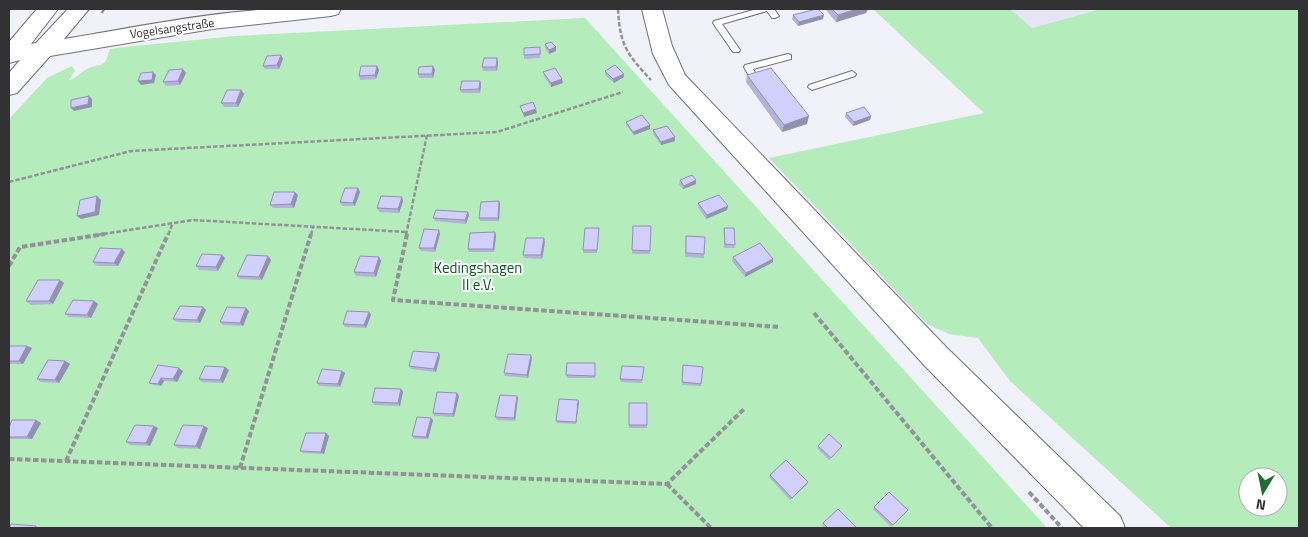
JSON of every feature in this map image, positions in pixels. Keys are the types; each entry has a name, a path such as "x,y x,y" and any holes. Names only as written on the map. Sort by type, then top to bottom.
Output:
{"street":[{"path":"9,55 48,9"},
{"path":"9,87 79,9"},
{"name":"Vogelsangstraße","path":"9,55 212,22 331,9"},
{"path":"652,9 661,50 666,63 677,80 935,356 1108,528"}],"lane":[{"path":"736,50 717,23 765,9"},
{"path":"754,76 748,67 788,57"},
{"path":"812,87 852,74"}],"path":[{"path":"102,13 104,9"},
{"path":"9,182 131,151 497,132 623,92"},
{"path":"427,135 393,300 780,327"},
{"path":"9,266 20,248 192,220 407,232"},
{"path":"66,462 173,223"},
{"path":"240,468 313,226"},
{"path":"814,313 992,528"},
{"path":"668,484 744,409"},
{"path":"9,459 668,484 711,528"}],"shaded area":[{"path":"1010,9 1101,9 1032,28"}],"green space":[{"path":"873,9 1010,9 1032,28 1101,9 1299,9 1299,528 1171,528 1010,381 978,338 949,334 927,324 769,158 984,113"},
{"name":"Kedingshagen II e.V.","path":"585,18 1047,528 9,528 9,119 47,78 72,66 75,71 69,80 72,79 87,69 102,65 106,61 110,49 125,47 235,36"}],"building":[{"path":"816,9 824,15 799,22 793,15"},
{"path":"832,9 857,9 838,15"},
{"path":"551,42 556,47 549,50 545,44"},
{"path":"540,47 540,54 524,55 524,48"},
{"path":"281,55 277,65 263,66 267,56"},
{"path":"484,58 497,58 496,67 482,67"},
{"path":"615,65 624,74 613,79 605,71"},
{"path":"361,66 377,66 375,75 359,76"},
{"path":"433,66 432,74 418,74 419,67"},
{"path":"555,68 562,79 551,83 543,72"},
{"path":"771,68 809,116 784,125 747,75"},
{"path":"183,69 178,81 163,82 169,70"},
{"path":"153,72 152,80 138,81 141,73"},
{"path":"462,81 480,81 479,89 460,90"},
{"path":"227,90 241,90 236,103 221,103"},
{"path":"89,96 88,104 71,108 71,100"},
{"path":"533,102 536,109 523,113 520,106"},
{"path":"864,107 871,116 854,122 846,113"},
{"path":"642,115 650,125 633,132 626,122"},
{"path":"667,126 675,137 661,142 653,130"},
{"path":"692,175 696,180 684,186 680,180"},
{"path":"345,188 358,188 353,203 340,202"},
{"path":"274,192 295,192 291,204 270,205"},
{"path":"719,195 728,206 707,215 698,203"},
{"path":"97,196 95,212 77,216 80,200"},
{"path":"381,196 402,197 398,209 377,208"},
{"path":"499,201 498,218 479,218 481,202"},
{"path":"436,210 468,212 465,220 433,218"},
{"path":"633,226 651,226 650,251 632,250"},
{"path":"585,228 599,228 597,250 583,250"},
{"path":"724,228 734,228 735,245 725,244"},
{"path":"424,229 439,230 434,248 419,248"},
{"path":"495,232 493,249 468,249 470,233"},
{"path":"686,236 705,237 704,254 686,253"},
{"path":"526,238 544,238 541,255 523,255"},
{"path":"760,243 773,259 746,273 733,257"},
{"path":"100,248 122,249 114,263 93,262"},
{"path":"202,254 222,255 216,267 196,266"},
{"path":"247,255 268,256 259,277 237,276"},
{"path":"360,256 379,257 374,273 354,272"},
{"path":"38,280 60,280 49,301 26,301"},
{"path":"73,300 94,301 87,315 65,314"},
{"path":"180,306 203,307 197,320 173,319"},
{"path":"227,307 246,308 240,323 220,322"},
{"path":"347,311 369,312 364,325 343,324"},
{"path":"9,346 27,346 19,361 9,361"},
{"path":"413,351 439,353 434,369 409,366"},
{"path":"508,354 531,355 527,375 504,373"},
{"path":"48,360 65,361 55,380 37,379"},
{"path":"567,363 595,363 595,376 566,375"},
{"path":"158,365 179,368 173,379 161,378 158,384 149,383"},
{"path":"683,365 703,367 701,384 682,382"},
{"path":"205,366 225,367 220,380 199,379"},
{"path":"622,366 644,367 642,380 620,379"},
{"path":"322,369 342,371 338,384 317,383"},
{"path":"375,388 401,389 398,403 372,402"},
{"path":"437,392 457,393 453,414 433,413"},
{"path":"500,395 517,396 514,418 495,417"},
{"path":"559,399 578,400 576,422 556,421"},
{"path":"629,403 647,403 647,425 629,425"},
{"path":"417,417 431,418 426,437 412,436"},
{"path":"12,420 36,420 27,437 9,437 9,427"},
{"path":"135,425 154,426 146,443 126,442"},
{"path":"183,425 204,426 196,446 174,445"},
{"path":"306,433 326,433 321,452 300,451"},
{"path":"829,434 842,446 831,458 818,446"},
{"path":"786,460 808,482 792,498 770,475"},
{"path":"889,492 908,510 893,525 874,507"},
{"path":"838,509 857,528 828,528 823,523"},
{"path":"11,524 36,526 35,528 9,528"}]}
